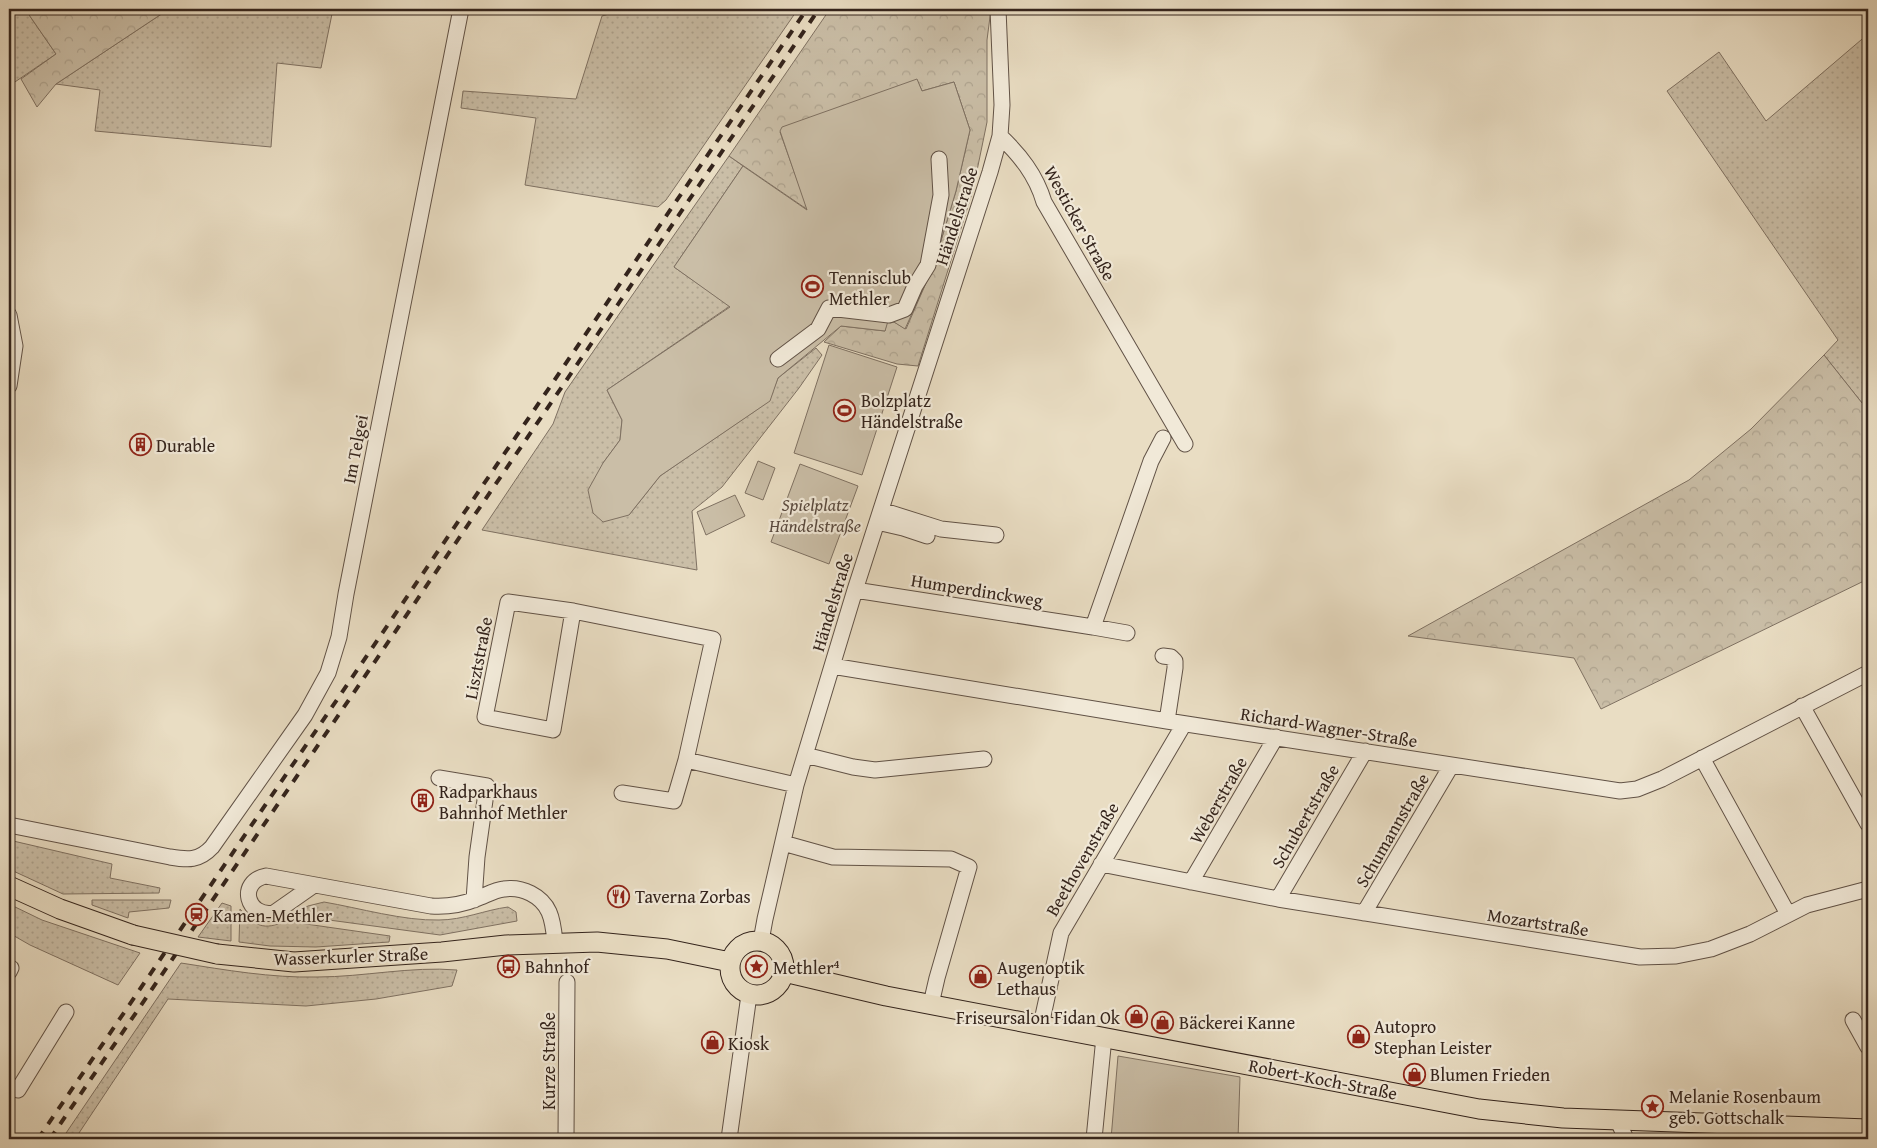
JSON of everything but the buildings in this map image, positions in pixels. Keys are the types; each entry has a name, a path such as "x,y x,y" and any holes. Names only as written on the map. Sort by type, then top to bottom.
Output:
{"main road":[{"name":"Wasserkurler Straße","path":"9,886 60,909 133,935 217,954 294,962 347,960 555,942"},
{"path":"761,941 776,949 784,964 784,972 776,989 768,994 749,995 735,986 731,978 730,962 738,948 745,943 761,941"},
{"path":"555,942 598,942 667,949 730,962"},
{"name":"Robert-Koch-Straße","path":"784,972 931,1004 1479,1109 1517,1114 1618,1121 1868,1130"}],"street":[{"name":"Im Telgei","path":"9,825 170,857 188,860 198,858 212,846 305,715 328,672 339,637 353,555 461,9"},
{"path":"998,9 1002,105 1000,136"},
{"name":"Westicker Straße","path":"1000,136 1022,158 1040,188 1044,202 1185,444"},
{"name":"Händelstraße","path":"761,941 796,785 855,590 1000,136"},
{"path":"778,359 818,330 829,308 889,315 905,309 915,286 928,265 941,195 939,158"},
{"path":"9,315 15,346 9,379"},
{"path":"1093,627 1152,461 1163,438"},
{"path":"879,516 941,529 996,535"},
{"path":"879,516 903,528 927,536"},
{"name":"Humperdinckweg","path":"855,590 1128,632"},
{"name":"Lisztstraße","path":"573,612 553,730 485,717 508,602 573,612 713,639 686,760 674,801 622,793"},
{"path":"1163,656 1171,657 1175,661 1167,721"},
{"name":"Richard-Wagner-Straße","path":"832,666 1184,724 1620,791 1637,789 1662,779 1868,673"},
{"path":"1802,706 1868,824"},
{"name":"Beethovenstraße","path":"1040,1025 1061,933 1184,724"},
{"name":"Weberstraße","path":"1191,882 1276,737"},
{"name":"Schubertstraße","path":"1278,899 1365,752"},
{"path":"805,755 853,767 875,770 984,759"},
{"path":"1702,758 1793,917"},
{"path":"686,760 796,785"},
{"name":"Schumannstraße","path":"1364,913 1451,766"},
{"path":"439,778 487,786 477,857 474,900"},
{"path":"783,843 833,857 951,859 969,866 931,1004"},
{"name":"Mozartstraße","path":"1101,864 1278,899 1640,957 1676,956 1711,949 1793,917 1807,906 1868,889"},
{"path":"314,885 430,906 456,906 506,888 519,889 530,892 540,900 548,911 552,921 555,942"},
{"name":"Kurze Straße","path":"566,1139 568,982"},
{"path":"730,1139 749,995"},
{"path":"9,1085 18,1090 66,1012"},
{"path":"1853,1020 1868,1047"},
{"path":"1094,1139 1104,1037"},
{"path":"1618,1121 1626,1139"}],"green space":[{"path":"9,9 25,9 56,54 9,86"},
{"path":"25,9 169,9 56,84 37,107 21,79 56,54"},
{"path":"169,9 333,9 321,68 277,63 271,147 95,131 100,90 56,84"},
{"path":"627,9 798,9 666,200 658,207 525,185 536,118 461,108 463,91 576,99 602,16"},
{"path":"830,9 991,9 987,40 987,122 973,190 918,366 897,364 824,342 841,326 885,331 887,321 894,322 906,329 933,267 956,191 970,130 954,82 922,91 917,80 780,132 808,210 729,156"},
{"path":"1868,34 1868,407 1862,403 1824,355 1838,340 1667,91 1719,52 1766,121"},
{"name":"Tennisclub Methler","path":"917,79 922,91 954,82 970,130 956,191 933,267 905,329 894,322 888,321 885,331 841,326 778,378 770,401 660,476 629,515 603,522 593,513 588,490 603,463 620,440 622,420 607,390 730,307 674,267 743,166 807,210 780,131 782,127"},
{"path":"729,156 743,166 674,267 730,306 607,390 622,420 620,440 603,463 629,515 660,476 769,401 778,378 816,348 822,355 799,388 722,487 692,511 697,570 482,530 553,424 565,392"},
{"name":"Bolzplatz Händelstraße","path":"829,345 897,367 862,475 794,453"},
{"path":"1824,355 1862,403 1868,407 1868,579 1601,709 1574,658 1408,636 1689,480 1751,429"},
{"path":"758,461 775,468 763,500 745,493"},
{"name":"Spielplatz Händelstraße","path":"800,464 858,486 829,564 771,542"},
{"path":"735,495 745,516 706,535 697,512"},
{"path":"9,840 112,864 110,878 160,888 159,893 63,894 9,869"},
{"path":"92,900 171,900 169,908 129,912 128,918 92,905"},
{"path":"324,902 425,920 457,918 508,907 516,912 517,921 440,935 292,915 308,906"},
{"path":"222,903 231,906 231,941 198,937"},
{"path":"9,904 42,920 140,953 118,985 30,945 9,933"},
{"path":"240,909 255,923 260,925 271,926 285,921 390,936 389,942 316,947 270,946 239,942"},
{"path":"181,963 249,973 300,977 335,977 422,969 457,970 452,986 376,999 306,1006 168,999 75,1139 62,1139"},
{"path":"1118,1056 1240,1077 1238,1139 1111,1139"}],"railway":[{"path":"38,1139 807,9"},
{"path":"50,1139 819,9"}],"place":[{"name":"Tennisclub Methler","path":"813,287"},
{"name":"Bolzplatz Händelstraße","path":"845,410"},
{"name":"Durable","path":"140,445"},
{"name":"Radparkhaus Bahnhof Methler","path":"423,801"},
{"name":"Taverna Zorbas","path":"619,896"},
{"name":"Kamen-Methler","path":"197,915"},
{"name":"Bahnhof","path":"509,966"},
{"name":"Methler⁴","path":"757,967"},
{"name":"Augenoptik Lethaus","path":"981,977"},
{"name":"Friseursalon Fidan Ok","path":"1136,1017"},
{"name":"Bäckerei Kanne","path":"1163,1022"},
{"name":"Autopro Stephan Leister","path":"1358,1036"},
{"name":"Kiosk","path":"712,1043"},
{"name":"Blumen Frieden","path":"1414,1074"},
{"name":"Melanie Rosenbaum geb. Gottschalk","path":"1653,1106"}]}
